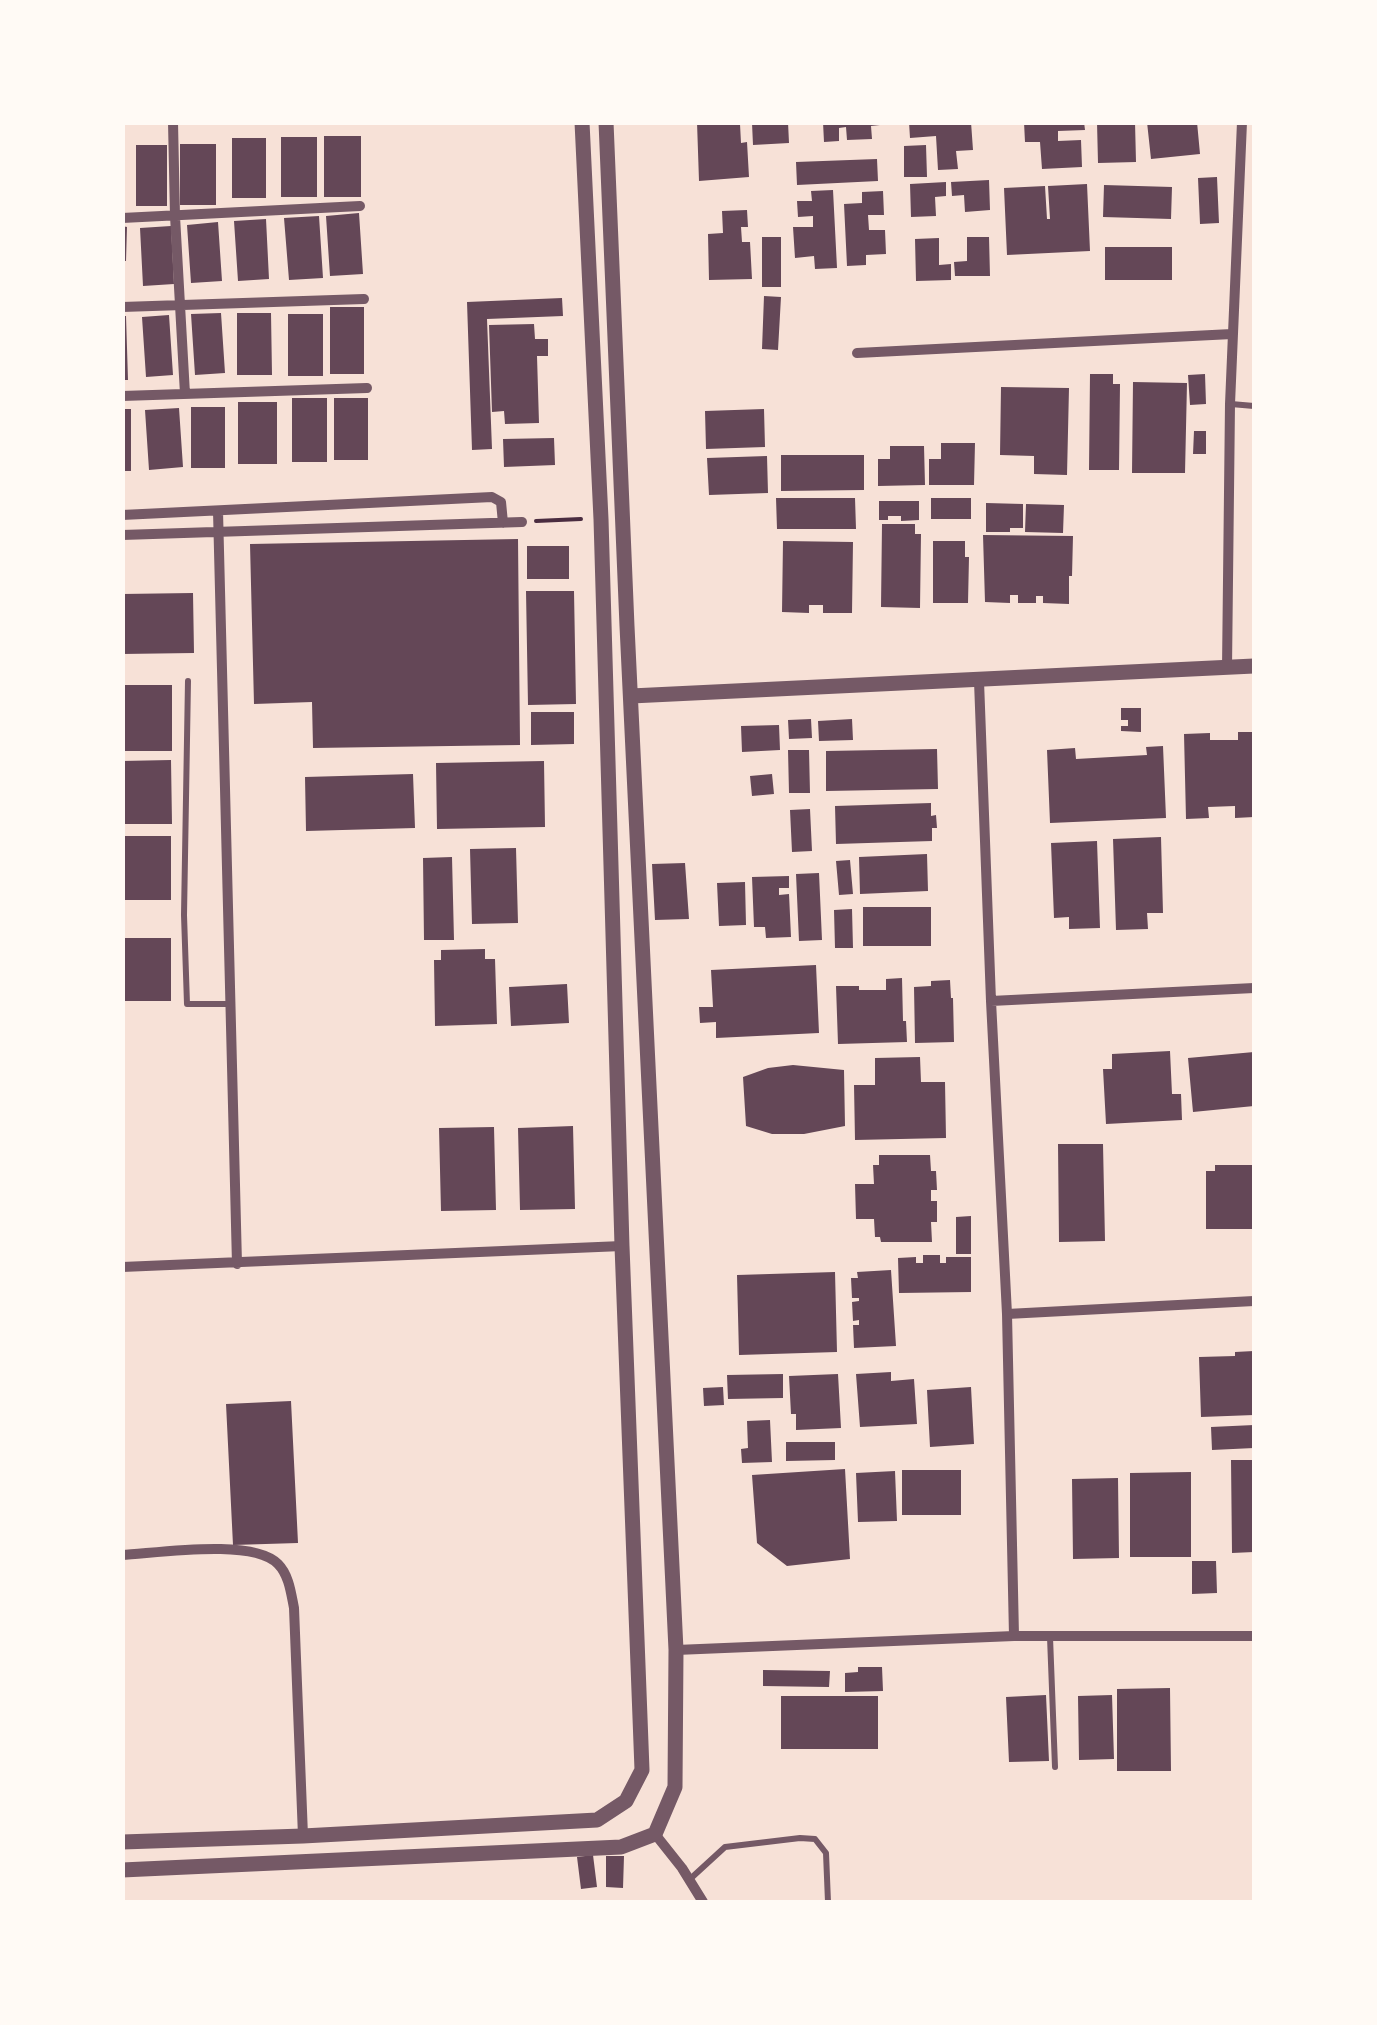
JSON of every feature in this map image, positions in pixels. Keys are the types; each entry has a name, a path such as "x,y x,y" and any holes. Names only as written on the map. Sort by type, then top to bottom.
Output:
{"street":[{"path":"173,122 185,394"},
{"path":"122,1842 598,1820 626,1801 642,1770 601,518 582,122"},
{"path":"122,1870 622,1847 655,1834 675,1787 676,1650 606,122"},
{"path":"1227,668 1230,404 1242,122"},
{"path":"122,218 360,206"},
{"path":"122,307 364,299"},
{"path":"857,353 1232,334"},
{"path":"122,396 367,388"},
{"path":"122,515 492,497 500,502 503,523"},
{"path":"218,512 237,1264"},
{"path":"122,535 522,522"},
{"path":"631,696 1254,666"},
{"path":"979,681 1007,1314 1014,1636"},
{"path":"991,1001 1254,988"},
{"path":"122,1267 622,1246"},
{"path":"1007,1314 1254,1302"},
{"path":"122,1555 234,1548 260,1553 278,1564 288,1582 294,1608 303,1836"},
{"path":"676,1650 1014,1636 1254,1636"},
{"path":"655,1834 703,1902"}],"lane":[{"path":"1230,404 1254,406"},
{"path":"188,681 184,915 187,1004 231,1004"},
{"path":"1050,1637 1055,1767"},
{"path":"689,1880 724,1846 815,1840 826,1852 828,1902"}],"path":[{"path":"522,522 601,518"}],"building":[{"path":"697,122 740,124 741,143 747,142 749,177 699,181"},
{"path":"788,122 789,143 753,145 752,123"},
{"path":"823,122 880,125 871,126 872,139 847,140 846,127 839,128 839,141 824,142"},
{"path":"909,122 971,122 973,150 956,151 958,169 938,170 936,136 910,138"},
{"path":"1024,122 1084,122 1085,130 1058,131 1058,141 1081,140 1082,167 1042,169 1040,142 1025,142"},
{"path":"1097,122 1135,122 1136,162 1098,163"},
{"path":"1147,122 1197,122 1200,154 1151,159"},
{"path":"324,136 361,136 361,197 324,197"},
{"path":"281,137 317,137 317,197 281,197"},
{"path":"232,138 266,138 266,198 232,198"},
{"path":"180,144 216,144 216,205 180,205"},
{"path":"136,145 167,145 167,206 136,206"},
{"path":"926,145 927,177 904,177 904,146"},
{"path":"877,159 878,181 797,185 796,162"},
{"path":"1217,177 1219,223 1200,224 1198,178"},
{"path":"989,180 990,210 965,212 964,195 952,196 951,182"},
{"path":"946,182 946,196 935,197 936,216 911,217 910,184"},
{"path":"1087,184 1090,251 1007,255 1004,188 1045,186 1050,219 1048,186"},
{"path":"1104,185 1172,187 1171,219 1103,217"},
{"path":"833,190 837,268 815,269 814,256 795,258 793,227 813,227 813,216 798,217 797,201 812,201 811,191"},
{"path":"883,191 884,215 868,215 869,230 885,230 886,254 866,255 866,265 847,266 844,204 862,203 862,192"},
{"path":"747,210 748,227 741,227 742,242 750,242 752,279 709,280 708,234 723,233 722,211"},
{"path":"359,213 363,274 330,276 326,216"},
{"path":"319,216 323,278 289,280 284,218"},
{"path":"266,219 269,279 238,281 234,221"},
{"path":"218,222 222,281 191,283 187,225"},
{"path":"122,226 127,227 126,261 122,261"},
{"path":"171,226 174,284 143,286 140,228"},
{"path":"762,237 781,237 781,287 762,287"},
{"path":"967,237 989,237 990,276 955,276 954,262 967,261"},
{"path":"939,238 939,265 951,264 951,280 916,281 915,239"},
{"path":"1105,247 1172,247 1172,280 1105,280"},
{"path":"764,296 781,297 778,350 762,349"},
{"path":"562,298 563,316 487,319 492,449 472,450 467,302"},
{"path":"330,307 364,307 364,374 330,374"},
{"path":"221,313 225,373 195,375 191,314"},
{"path":"237,313 271,313 272,375 237,375"},
{"path":"288,314 323,314 323,376 288,376"},
{"path":"169,315 173,375 146,377 142,317"},
{"path":"122,316 126,316 128,380 122,380"},
{"path":"534,324 535,339 548,339 548,356 537,356 539,423 505,424 504,411 492,412 489,325"},
{"path":"1090,374 1113,374 1113,384 1120,384 1119,470 1089,470"},
{"path":"1205,374 1206,404 1190,405 1188,375"},
{"path":"1133,382 1187,383 1185,473 1132,473"},
{"path":"1001,387 1069,388 1067,475 1034,474 1034,456 1000,455"},
{"path":"292,398 327,398 327,462 292,462"},
{"path":"334,398 368,398 368,460 334,460"},
{"path":"238,402 277,402 277,464 238,464"},
{"path":"191,407 225,407 225,468 191,468"},
{"path":"179,408 183,467 149,470 145,410"},
{"path":"122,409 131,409 131,471 122,471"},
{"path":"764,409 765,447 706,449 705,411"},
{"path":"1194,431 1206,431 1206,454 1193,454"},
{"path":"554,438 555,465 504,467 503,439"},
{"path":"941,443 975,443 974,485 929,485 929,459 941,459"},
{"path":"890,446 924,446 925,485 878,486 878,459 890,459"},
{"path":"781,455 864,455 864,490 781,491"},
{"path":"767,456 768,493 709,495 707,458"},
{"path":"776,498 855,498 856,529 777,529"},
{"path":"931,498 971,498 971,519 931,519"},
{"path":"879,501 919,501 919,520 901,521 901,516 888,516 888,520 879,520"},
{"path":"986,503 1023,504 1023,528 986,532"},
{"path":"1026,504 1064,505 1063,533 1025,532"},
{"path":"882,524 915,524 915,534 921,534 920,608 881,607"},
{"path":"983,535 1073,536 1069,604 1043,603 1043,596 1036,596 1036,603 1018,603 1018,595 1010,595 1010,603 985,602"},
{"path":"518,539 520,745 313,748 312,702 254,704 250,544"},
{"path":"783,541 853,542 852,613 823,613 823,605 809,605 809,613 782,612"},
{"path":"933,541 965,541 965,557 969,557 968,603 933,603"},
{"path":"527,546 569,546 569,579 527,579"},
{"path":"526,591 574,591 576,704 528,705"},
{"path":"193,593 194,653 122,654 122,594"},
{"path":"122,685 172,685 172,751 122,751"},
{"path":"1121,708 1141,708 1141,732 1121,731 1121,726 1128,726 1128,720 1121,720"},
{"path":"531,712 574,712 574,744 531,745"},
{"path":"811,719 812,738 789,739 788,720"},
{"path":"852,719 853,740 819,741 818,721"},
{"path":"779,725 780,750 742,752 741,726"},
{"path":"1238,732 1254,732 1254,817 1235,818 1235,806 1208,807 1209,818 1186,819 1184,734 1210,733 1210,740 1238,740"},
{"path":"1163,746 1166,818 1050,823 1047,750 1075,748 1076,759 1147,755 1146,747"},
{"path":"937,749 938,789 826,791 826,751"},
{"path":"788,750 809,750 810,793 789,793"},
{"path":"171,760 172,824 122,824 122,761"},
{"path":"544,761 545,827 437,829 436,763"},
{"path":"413,774 415,828 306,831 305,777"},
{"path":"772,774 774,794 752,796 750,776"},
{"path":"931,803 931,816 936,815 937,828 932,828 932,841 836,844 835,806"},
{"path":"810,809 812,851 792,852 790,810"},
{"path":"122,836 171,836 171,900 122,900"},
{"path":"1161,837 1163,913 1147,913 1148,929 1116,930 1113,839"},
{"path":"1097,841 1100,928 1069,929 1069,917 1054,918 1051,843"},
{"path":"516,848 518,923 472,924 470,849"},
{"path":"927,854 928,891 860,894 859,857"},
{"path":"452,857 454,940 424,940 423,858"},
{"path":"850,860 853,894 839,895 836,861"},
{"path":"685,863 689,919 655,920 652,864"},
{"path":"819,873 822,940 799,941 796,874"},
{"path":"789,876 789,888 779,888 779,895 789,894 791,937 766,938 765,927 754,927 752,877"},
{"path":"745,882 746,925 719,926 717,883"},
{"path":"863,907 931,907 931,946 863,946"},
{"path":"852,909 853,948 835,948 834,910"},
{"path":"122,938 171,938 171,1001 122,1001"},
{"path":"485,949 485,959 495,959 497,1024 435,1026 434,960 441,960 441,950"},
{"path":"816,965 819,1033 716,1038 716,1022 700,1023 699,1007 713,1007 711,970"},
{"path":"902,978 907,1042 838,1044 836,986 886,990 886,979"},
{"path":"950,980 954,1042 915,1043 914,987"},
{"path":"567,984 569,1023 511,1026 509,987"},
{"path":"1170,1051 1172,1094 1181,1094 1182,1120 1106,1124 1103,1069 1112,1069 1112,1054"},
{"path":"1254,1052 1254,1106 1193,1112 1188,1058"},
{"path":"920,1057 921,1082 945,1082 946,1138 855,1140 854,1085 875,1085 875,1058"},
{"path":"793,1065 844,1070 845,1126 804,1134 772,1134 746,1126 743,1077"},
{"path":"573,1126 575,1209 520,1210 518,1128"},
{"path":"494,1127 496,1210 441,1211 439,1128"},
{"path":"1058,1144 1103,1144 1105,1241 1059,1242"},
{"path":"879,1155 930,1155 937,1190 931,1190 931,1201 937,1201 937,1222 931,1222 932,1242 881,1242 880,1237 875,1237 874,1219 856,1219 855,1184 874,1184 873,1165 879,1165"},
{"path":"1215,1165 1254,1165 1254,1229 1206,1229 1206,1171 1215,1171"},
{"path":"971,1216 971,1254 956,1254 956,1217"},
{"path":"923,1255 940,1255 940,1263 946,1263 946,1257 971,1257 971,1292 899,1293 898,1258 916,1257 916,1263 923,1263"},
{"path":"891,1270 896,1346 854,1348 853,1325 859,1325 859,1320 853,1321 852,1302 859,1298 852,1298 851,1278 858,1278 857,1272"},
{"path":"835,1272 837,1352 739,1355 737,1275"},
{"path":"1254,1351 1254,1415 1201,1417 1199,1357"},
{"path":"891,1372 891,1381 914,1379 917,1424 860,1427 856,1374"},
{"path":"783,1374 783,1398 728,1399 727,1375"},
{"path":"838,1374 841,1428 796,1430 789,1376"},
{"path":"723,1387 724,1405 704,1406 703,1388"},
{"path":"971,1387 974,1444 930,1447 927,1390"},
{"path":"291,1401 298,1543 233,1545 226,1404"},
{"path":"770,1420 772,1462 742,1463 741,1449 748,1448 747,1421"},
{"path":"1254,1425 1254,1448 1212,1450 1211,1427"},
{"path":"786,1442 835,1442 835,1460 786,1461"},
{"path":"1231,1460 1254,1460 1254,1552 1232,1553"},
{"path":"845,1469 850,1559 787,1566 757,1543 752,1475"},
{"path":"902,1470 961,1470 961,1515 902,1515"},
{"path":"895,1471 897,1521 858,1522 856,1473"},
{"path":"1191,1472 1191,1557 1130,1557 1130,1473"},
{"path":"1118,1478 1119,1558 1073,1559 1072,1479"},
{"path":"1192,1561 1216,1561 1217,1593 1192,1594"},
{"path":"858,1667 882,1667 883,1691 845,1692 845,1673 858,1672"},
{"path":"763,1670 830,1671 829,1687 763,1686"},
{"path":"1170,1688 1171,1771 1117,1771 1117,1689"},
{"path":"1046,1695 1049,1761 1009,1762 1006,1697"},
{"path":"1112,1695 1114,1759 1079,1760 1078,1696"},
{"path":"781,1696 878,1696 878,1749 781,1749"},
{"path":"593,1855 597,1887 581,1889 577,1857"},
{"path":"606,1856 624,1856 623,1888 606,1887"}]}
